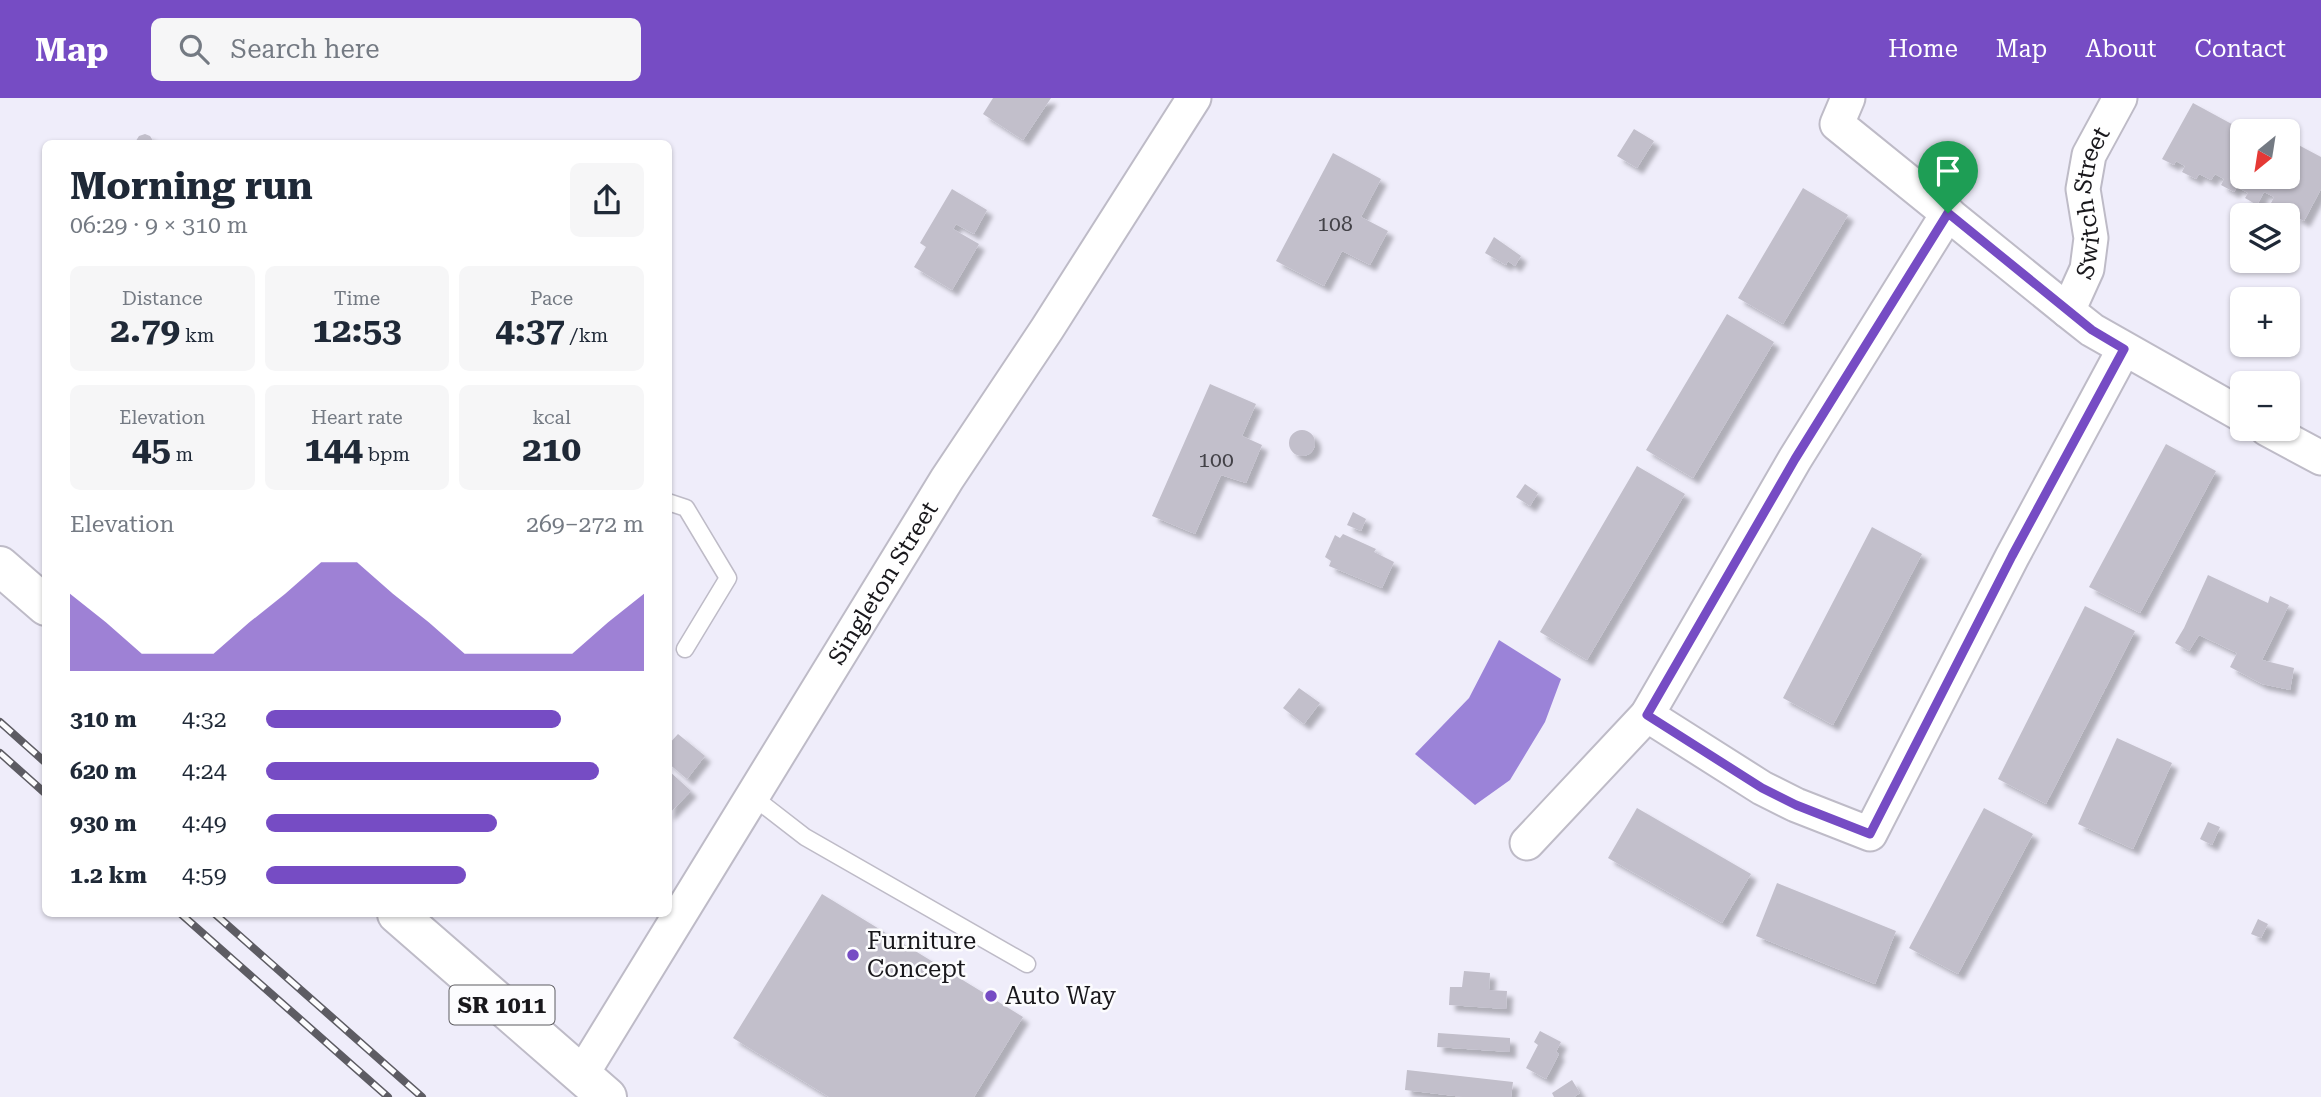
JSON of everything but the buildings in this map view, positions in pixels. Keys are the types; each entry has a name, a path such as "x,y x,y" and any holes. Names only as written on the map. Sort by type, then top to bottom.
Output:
{"main road":[{"path":"0,566 42,603"},
{"name":"SR 1011","path":"400,917 595,1086"}],"street":[{"name":"Singleton Street","path":"595,1086 752,796 947,479 1047,329 1194,98"},
{"name":"Switch Street","path":"2068,311 2087,269 2091,238 2083,189 2089,155 2120,98"},
{"path":"1842,111 1948,213 2092,330 2230,408"},
{"path":"1527,843 1647,715 1795,459 1948,213"},
{"path":"1647,715 1762,788 1796,805 1870,834 2012,556 2124,349"},
{"path":"2289,441 2321,458"}],"lane":[{"path":"672,503 686,508 729,578 685,649"},
{"path":"752,796 804,836 1027,964"}],"shaded area":[{"path":"1499,640 1561,679 1545,722 1510,780 1475,805 1415,754 1469,698"}],"railway":[{"path":"0,722 42,759"},
{"path":"0,753 42,790"},
{"path":"184,917 388,1097"},
{"path":"218,917 422,1097"}],"place":[{"name":"Furniture Concept","path":"853,955"},
{"name":"Auto Way","path":"991,996"}],"route":[{"path":"1948,213 2092,330 2124,349 2012,556 1870,834 1796,805 1762,788 1647,715 1795,459 1948,213"}]}
